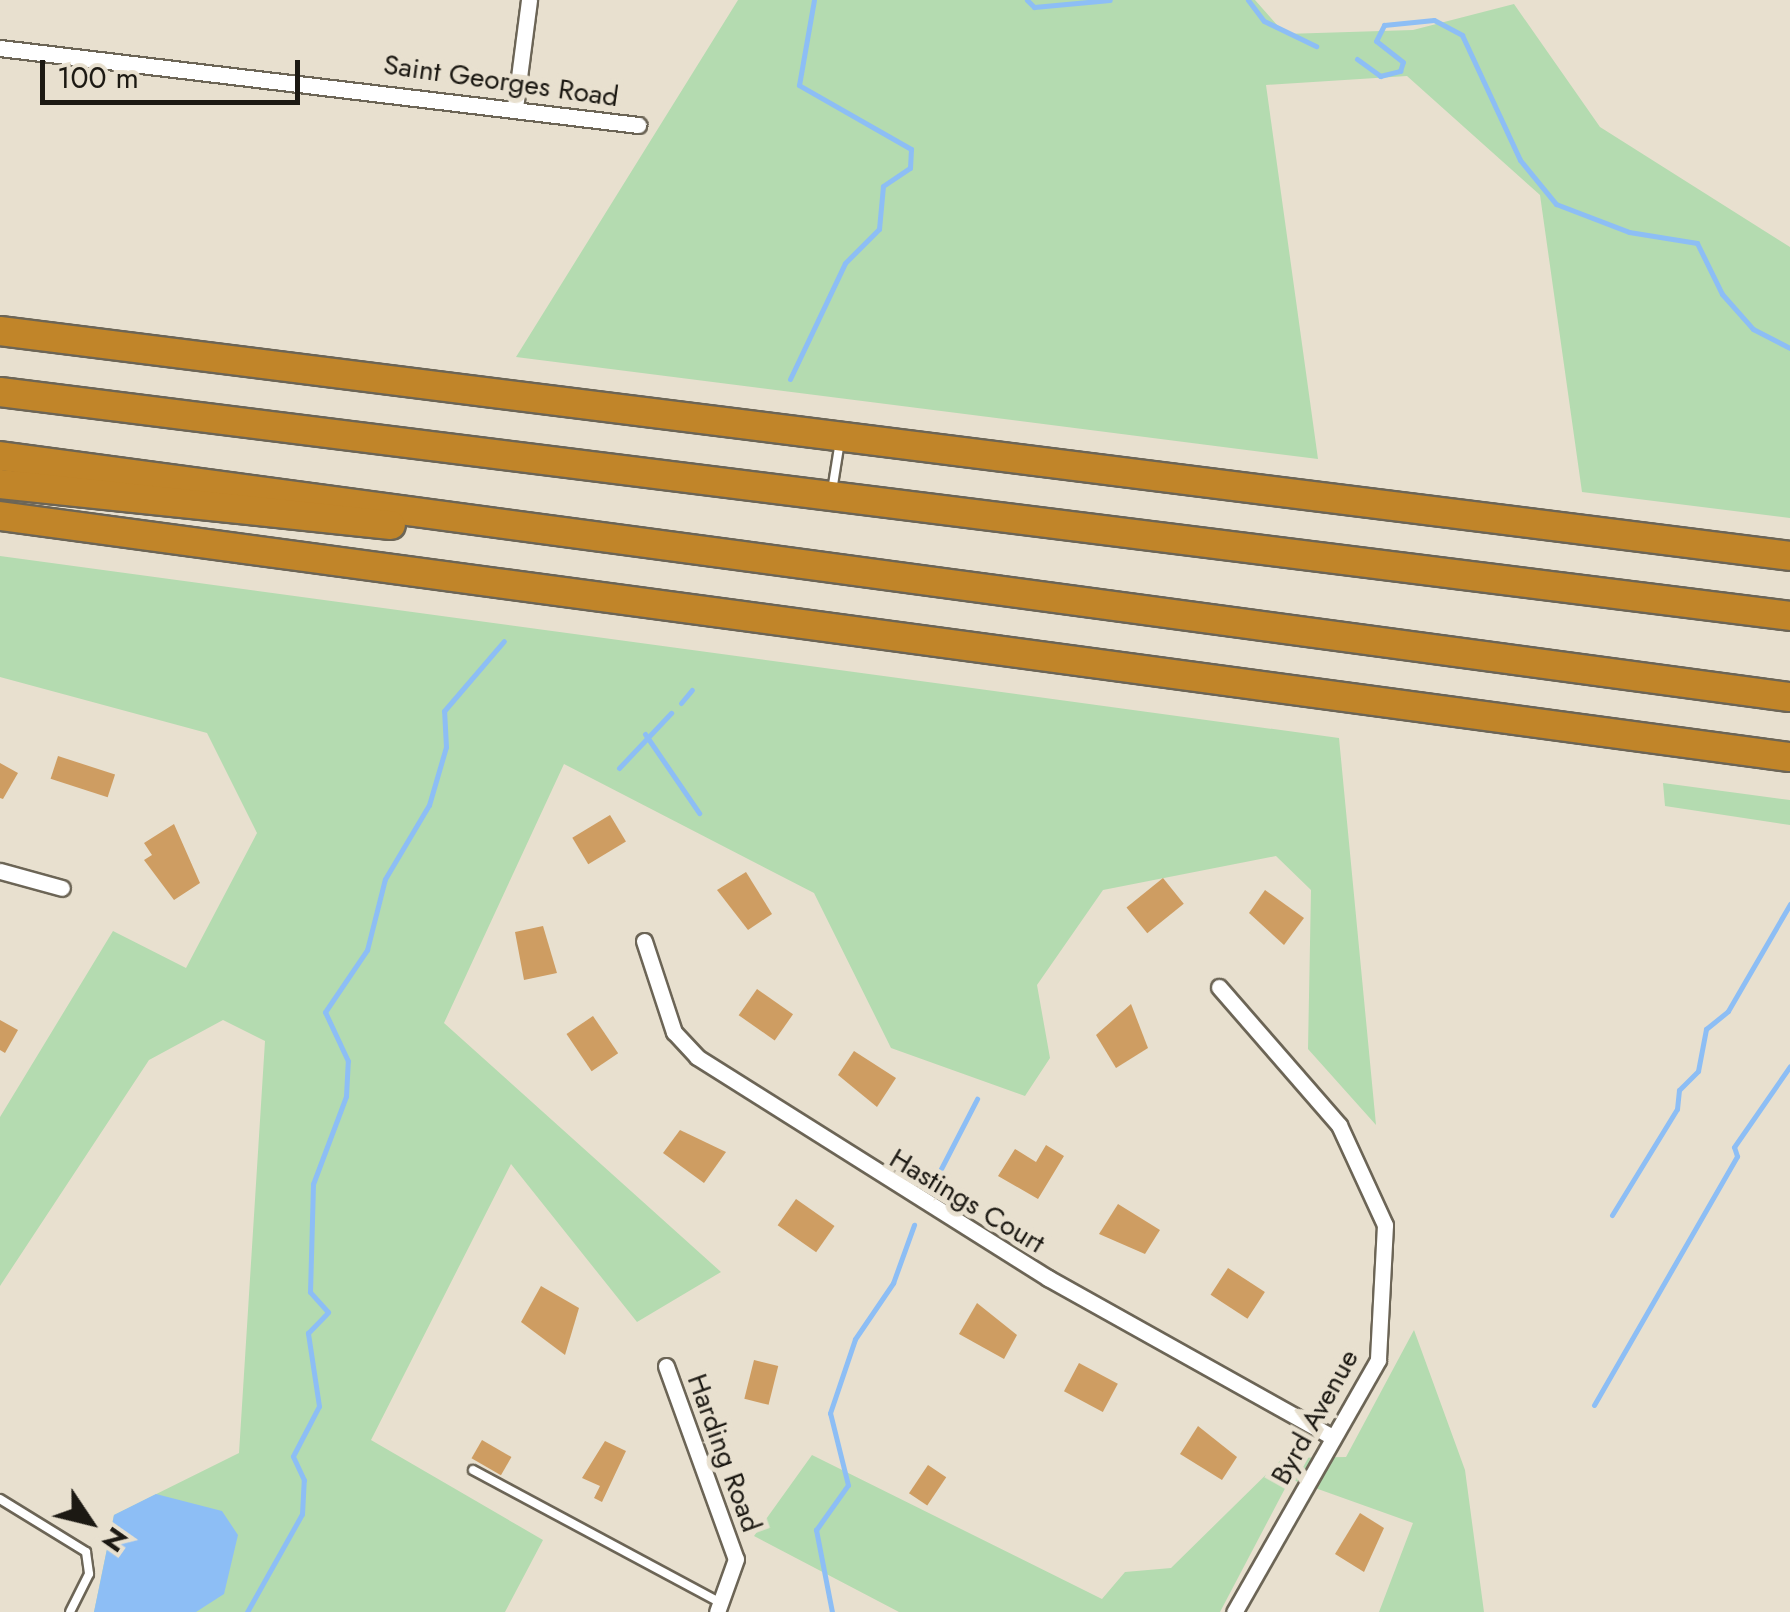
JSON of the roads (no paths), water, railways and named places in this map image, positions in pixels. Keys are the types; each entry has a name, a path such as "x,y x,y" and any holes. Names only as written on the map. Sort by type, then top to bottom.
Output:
{"highway":[{"path":"0,331 1790,556"},
{"path":"0,392 1790,616"},
{"path":"0,456 1790,697"},
{"path":"0,484 312,521 559,532"},
{"path":"0,516 1790,758"}],"street":[{"path":"515,108 530,0"},
{"name":"Saint Georges Road","path":"0,48 638,125"},
{"path":"0,871 62,888"},
{"name":"Hastings Court","path":"644,941 674,1032 696,1057 881,1179 1333,1436"},
{"name":"Byrd Avenue","path":"1219,986 1339,1125 1379,1202 1383,1344 1234,1612"},
{"name":"Harding Road","path":"666,1366 736,1559 719,1607"}],"lane":[{"path":"831,496 841,437"},
{"path":"473,1470 719,1607"},
{"path":"0,1498 86,1552 88,1574 70,1612"}],"water":[{"path":"156,1494 222,1511 238,1535 224,1594 196,1612 94,1612 114,1515"}],"waterway":[{"path":"790,379 845,263 879,229 883,186 910,168 911,149 799,85 814,0"},
{"path":"1027,0 1034,7 1110,0"},
{"path":"1248,0 1264,21 1316,46"},
{"path":"1357,59 1380,76 1400,71 1403,62 1376,41 1384,25 1434,20 1462,35 1520,160 1556,204 1629,232 1697,243 1722,294 1753,329 1790,348"},
{"path":"247,1612 302,1514 304,1480 293,1456 319,1406 308,1333 328,1312 310,1292 313,1184 346,1096 348,1061 325,1012 367,950 385,879 429,805 446,747 444,711 504,641"},
{"path":"681,703 692,690"},
{"path":"619,768 671,713"},
{"path":"645,734 699,813"},
{"path":"1612,1215 1677,1109 1679,1090 1698,1071 1706,1029 1728,1011 1790,904"},
{"path":"1594,1405 1737,1156 1734,1147 1790,1066"},
{"path":"929,1192 977,1099"},
{"path":"832,1612 816,1530 848,1485 830,1413 855,1339 893,1283 914,1225"}]}
